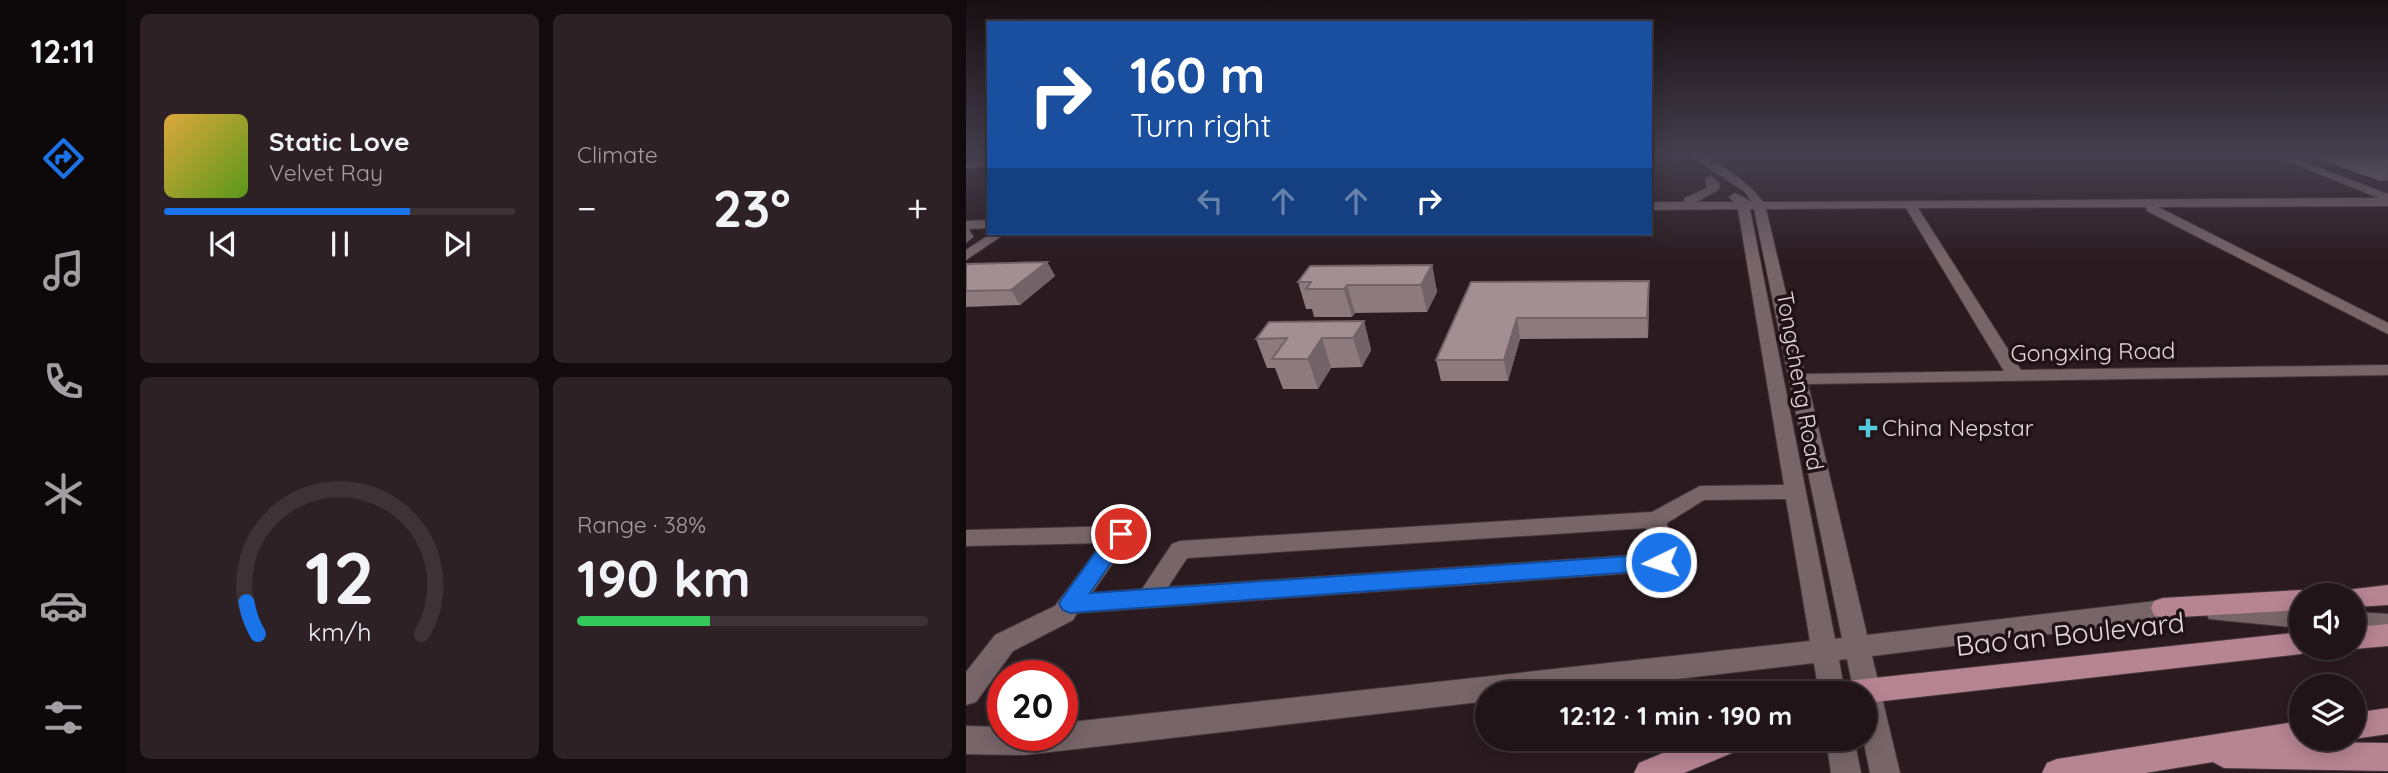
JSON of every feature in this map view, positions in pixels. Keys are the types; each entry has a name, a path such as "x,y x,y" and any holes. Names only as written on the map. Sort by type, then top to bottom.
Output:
{"main road":[{"path":"2366,596 2388,595"},
{"path":"2163,608 2289,601"},
{"path":"2366,637 2388,635"},
{"name":"Bao'an Boulevard","path":"1877,689 2289,644"},
{"path":"2366,724 2388,721"},
{"path":"2057,773 2289,736"},
{"path":"1648,773 1702,751"},
{"path":"2172,753 2388,757"}],"street":[{"path":"1671,206 1707,194 1710,190"},
{"path":"1728,190 1752,207"},
{"path":"1749,190 1752,207"},
{"path":"2360,190 2388,202"},
{"path":"1652,212 1752,207 2388,202"},
{"path":"1652,206 2151,208 2388,202"},
{"name":"Tongcheng Road","path":"1752,207 1798,379 1857,646 1856,681"},
{"name":"Tongcheng Road","path":"1752,207 1795,492 1830,681"},
{"path":"1912,208 2016,376"},
{"path":"2151,208 2388,329"},
{"path":"966,219 987,218"},
{"path":"966,225 987,224"},
{"path":"966,256 997,235"},
{"name":"Gongxing Road","path":"1798,379 2388,370"},
{"path":"1149,598 1180,550 1656,520 1700,493 1795,492"},
{"path":"1070,604 1661,562 1656,520"},
{"path":"966,538 1121,534 1064,612 1004,643 966,693"},
{"path":"966,740 1024,741 1824,650 2163,608 2289,617"},
{"path":"2366,623 2388,624"},
{"name":"Tongcheng Road","path":"1877,750 1885,773"},
{"path":"1842,751 1846,773"}],"building":[{"path":"1047,262 1011,290 966,291 966,264"},
{"path":"1432,265 1421,285 1347,285 1344,289 1306,289 1311,282 1298,282 1310,266"},
{"path":"1649,281 1647,318 1517,318 1504,360 1436,360 1471,282"},
{"path":"1364,321 1353,338 1322,338 1308,359 1272,359 1287,338 1256,339 1269,322"}],"place":[{"name":"China Nepstar","path":"1868,428"}],"route":[{"path":"1121,534 1070,604 1661,562"}]}
